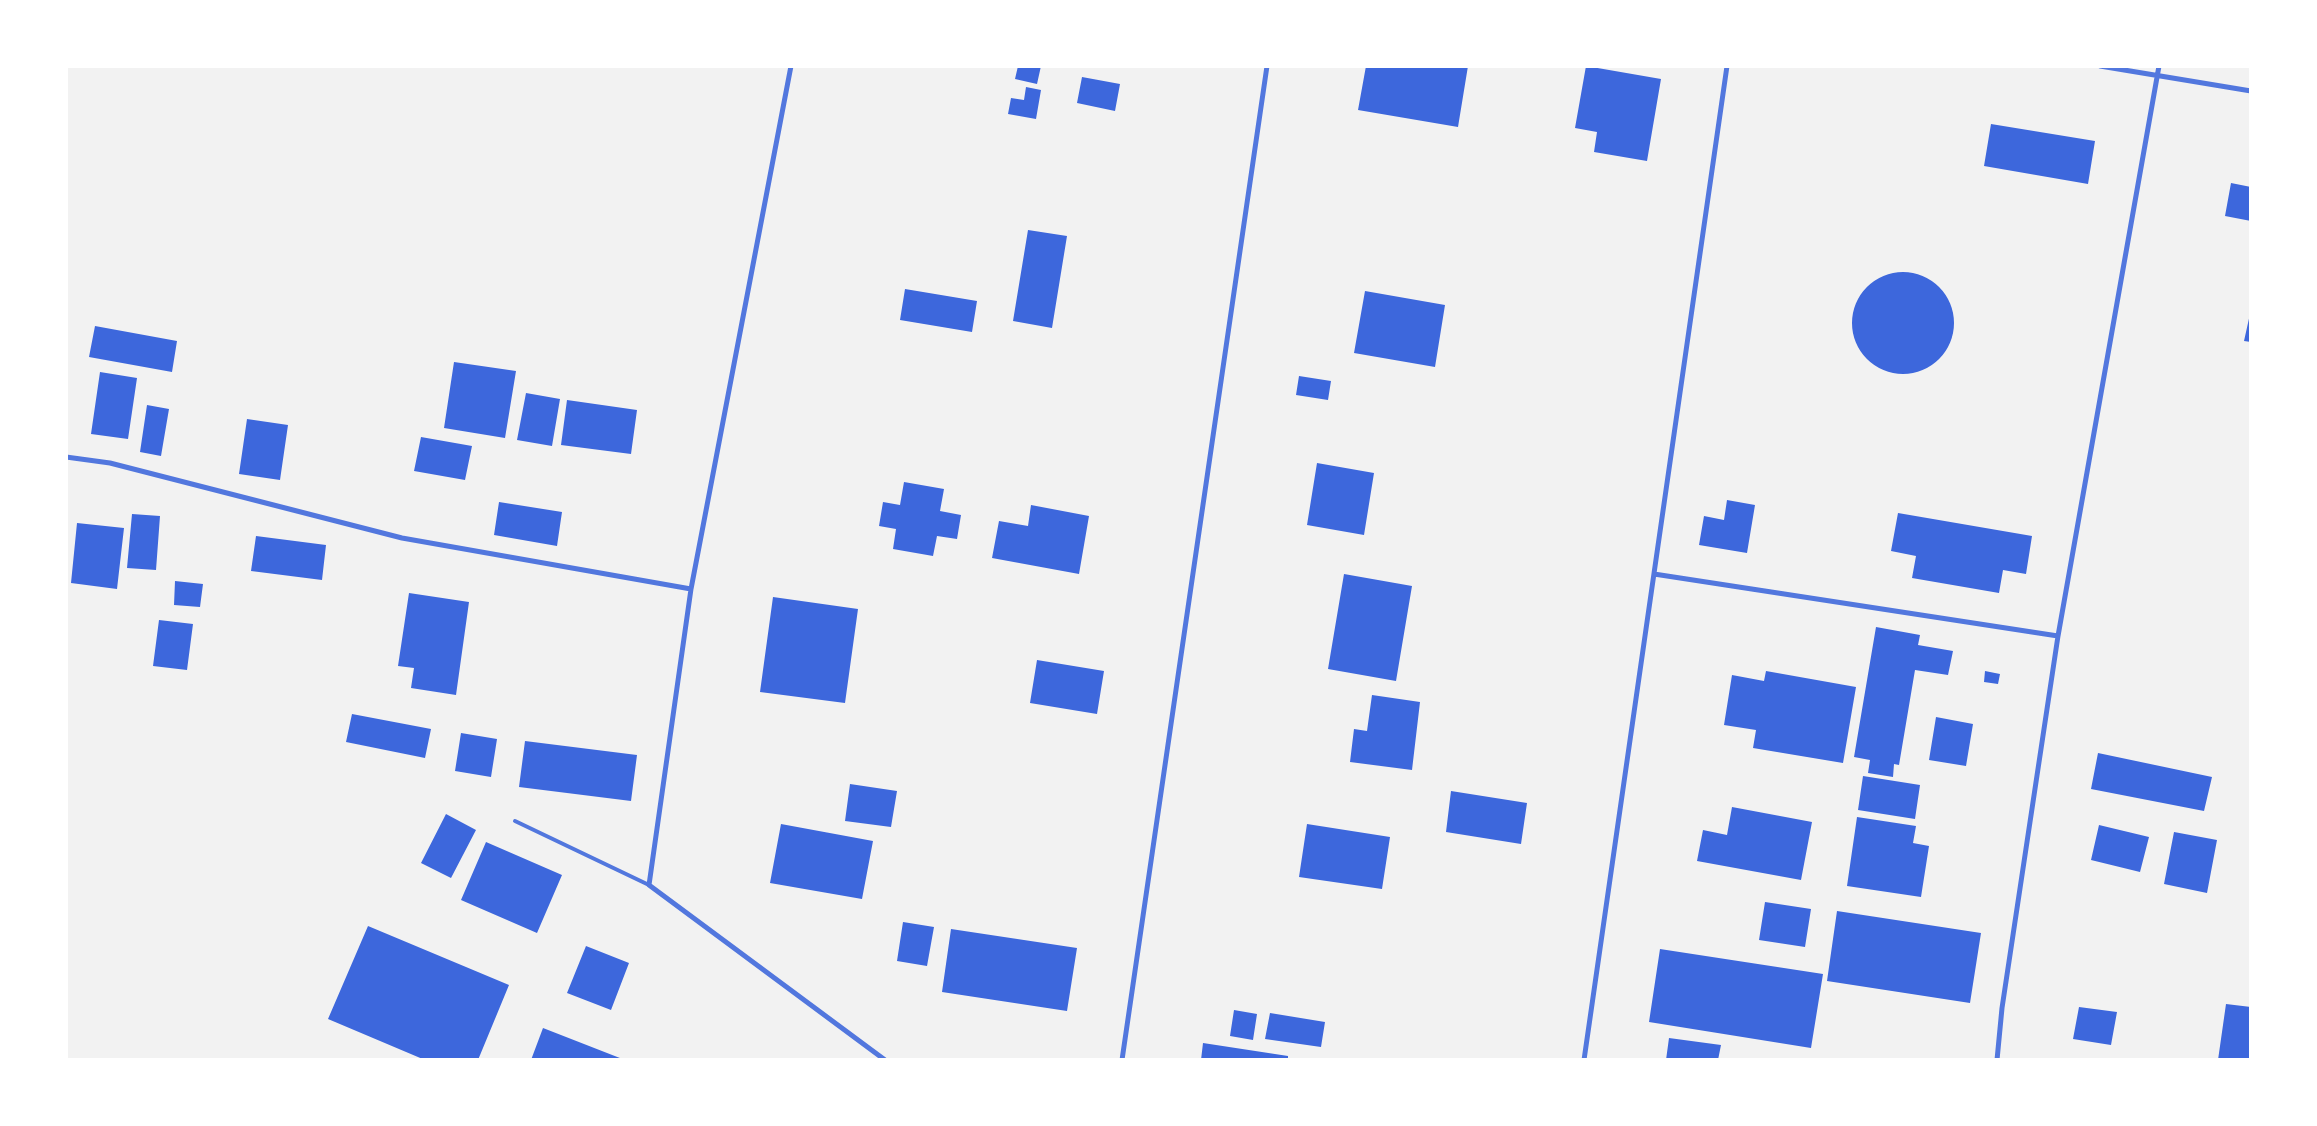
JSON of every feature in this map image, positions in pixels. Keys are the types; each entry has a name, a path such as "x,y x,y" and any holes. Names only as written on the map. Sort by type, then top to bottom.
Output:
{"street":[{"path":"791,66 691,590 649,885 885,1060"},
{"path":"1122,1060 1267,66"},
{"path":"1584,1060 1727,66"},
{"path":"2100,66 2251,91"},
{"path":"1997,1060 2002,1008 2058,636 2159,66"},
{"path":"66,457 110,464 402,538 691,590"},
{"path":"1654,574 2058,636"}],"lane":[{"path":"515,820 649,885"}],"building":[{"path":"1018,66 1041,66 1037,84 1015,79"},
{"path":"1366,66 1468,66 1458,127 1358,110"},
{"path":"1586,66 1661,79 1647,161 1594,152 1597,132 1575,128"},
{"path":"1082,77 1120,84 1115,111 1077,103"},
{"path":"1026,87 1041,90 1036,119 1008,114 1011,98 1024,100"},
{"path":"1991,124 2095,141 2088,184 1984,166"},
{"path":"2231,183 2251,187 2251,221 2225,216"},
{"path":"1028,230 1067,236 1052,328 1013,321"},
{"path":"1903,272 1923,276 1939,287 1950,303 1954,323 1950,343 1939,359 1923,370 1903,374 1883,370 1867,359 1856,343 1852,323 1856,303 1867,287 1883,276"},
{"path":"905,289 977,301 972,332 900,320"},
{"path":"1365,291 1445,305 1435,367 1354,353"},
{"path":"2251,314 2251,342 2244,341"},
{"path":"95,326 177,341 172,372 89,357"},
{"path":"454,362 516,371 505,438 444,428"},
{"path":"100,372 137,378 128,439 91,434"},
{"path":"1299,376 1331,381 1328,400 1296,395"},
{"path":"526,393 560,399 552,446 517,440"},
{"path":"567,400 637,410 631,454 561,445"},
{"path":"147,405 169,409 161,456 140,452"},
{"path":"247,419 288,425 280,480 239,474"},
{"path":"421,437 472,446 465,480 414,471"},
{"path":"1317,463 1374,473 1364,535 1307,525"},
{"path":"904,482 944,489 940,511 961,515 957,539 937,536 933,556 893,549 896,529 879,526 883,502 900,505"},
{"path":"1727,500 1755,505 1747,553 1699,545 1704,516 1724,520"},
{"path":"499,502 562,512 557,546 494,535"},
{"path":"1031,505 1089,516 1079,574 992,558 999,521 1028,526"},
{"path":"1898,513 2032,536 2026,574 2003,570 1999,593 1912,578 1916,556 1891,551"},
{"path":"132,514 160,516 156,570 127,568"},
{"path":"77,523 124,528 117,589 71,583"},
{"path":"256,536 326,545 322,580 251,571"},
{"path":"1344,574 1412,586 1396,681 1328,669"},
{"path":"175,581 203,584 200,607 174,605"},
{"path":"409,593 469,602 456,695 411,688 414,668 398,666"},
{"path":"773,597 858,609 845,703 760,692"},
{"path":"159,620 193,624 187,670 153,666"},
{"path":"1876,627 1920,635 1918,645 1953,651 1948,675 1915,670 1899,765 1894,764 1893,777 1868,773 1870,760 1854,757"},
{"path":"1037,660 1104,671 1097,714 1030,703"},
{"path":"1766,671 1856,687 1843,763 1753,748 1756,730 1724,725 1732,675 1764,681"},
{"path":"1985,671 2000,674 1998,684 1984,682"},
{"path":"1372,695 1420,702 1412,770 1350,762 1354,729 1367,731"},
{"path":"352,714 431,729 425,758 346,742"},
{"path":"1936,717 1973,724 1966,766 1929,760"},
{"path":"461,733 497,739 491,777 455,771"},
{"path":"525,741 637,755 631,801 519,787"},
{"path":"2098,753 2212,777 2204,811 2091,789"},
{"path":"1863,776 1920,785 1915,819 1858,810"},
{"path":"850,784 897,791 891,827 845,821"},
{"path":"1451,791 1527,803 1521,844 1446,832"},
{"path":"1732,807 1812,822 1801,880 1697,861 1703,830 1727,835"},
{"path":"446,814 476,830 451,878 421,863"},
{"path":"1857,817 1916,826 1913,843 1929,846 1921,897 1847,886"},
{"path":"781,824 873,841 862,899 770,883"},
{"path":"1307,824 1390,837 1382,889 1299,877"},
{"path":"2099,825 2149,837 2140,872 2091,860"},
{"path":"2174,832 2217,840 2207,893 2164,884"},
{"path":"486,842 562,875 537,933 461,900"},
{"path":"1765,902 1811,909 1805,947 1759,940"},
{"path":"1837,911 1981,933 1970,1003 1827,981"},
{"path":"903,922 934,927 927,966 897,961"},
{"path":"368,926 509,985 478,1060 425,1060 328,1019"},
{"path":"951,929 1077,948 1067,1011 942,992"},
{"path":"586,946 629,963 611,1010 567,993"},
{"path":"1660,949 1823,974 1811,1048 1649,1022"},
{"path":"2226,1004 2251,1007 2251,1060 2218,1060"},
{"path":"2079,1007 2117,1012 2111,1045 2073,1039"},
{"path":"1234,1010 1257,1014 1253,1040 1230,1036"},
{"path":"1270,1013 1325,1022 1321,1047 1265,1039"},
{"path":"543,1028 625,1060 531,1060"},
{"path":"1669,1038 1721,1045 1718,1060 1666,1060"},
{"path":"1203,1043 1288,1056 1288,1060 1201,1060"}]}
